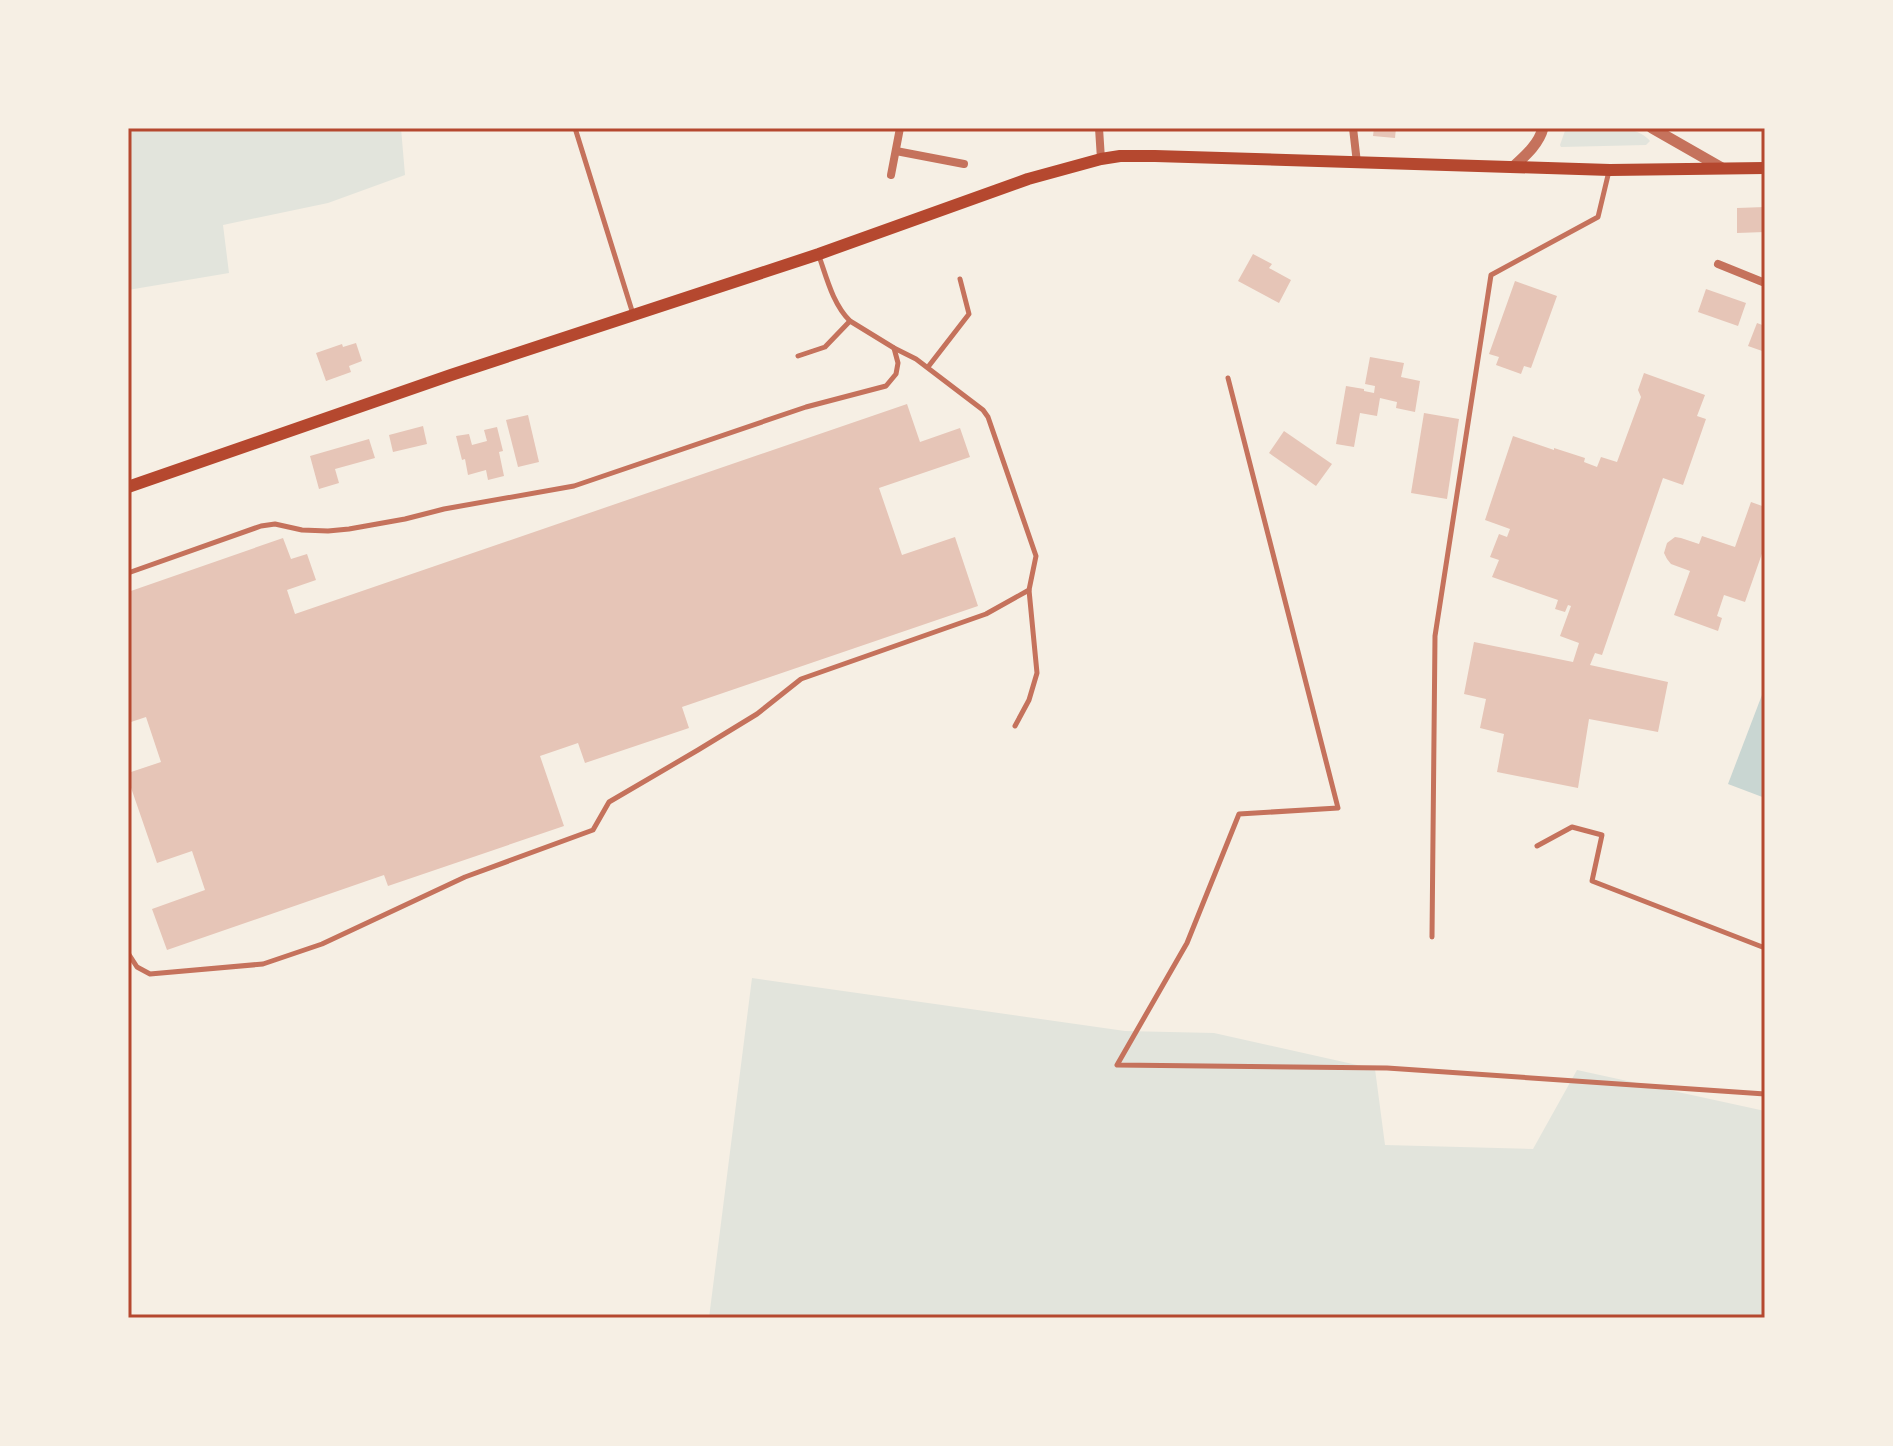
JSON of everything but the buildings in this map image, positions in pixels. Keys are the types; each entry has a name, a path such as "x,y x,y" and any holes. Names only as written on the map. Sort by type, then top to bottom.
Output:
{"main road":[{"path":"128,487 465,370 819,254 1028,179 1101,159 1155,156 1610,170 1765,168"}],"street":[{"path":"891,175 900,128"},
{"path":"1099,128 1101,159"},
{"path":"1353,128 1357,163"},
{"path":"1513,167 1541,136 1543,128"},
{"path":"1652,128 1722,168"},
{"path":"896,151 964,164"},
{"path":"1718,264 1765,283"}],"lane":[{"path":"575,128 634,315"},
{"path":"1432,937 1435,636 1491,275 1598,217 1610,170"},
{"path":"819,254 841,313 928,367 988,417 1036,556 1029,590 1037,673 1029,700 1015,726"},
{"path":"928,367 969,314 960,279"},
{"path":"798,356 825,347 850,321"},
{"path":"128,573 261,526 275,524 302,530 328,531 349,529 574,486 806,407 886,386 896,374 898,363 894,348"},
{"path":"1228,378 1338,808 1239,814 1187,943 1117,1065 1387,1068 1765,1094"},
{"path":"128,953 137,967 150,974 263,964 322,944 465,877 593,830 609,802 757,714 801,679 986,614 1029,590"},
{"path":"1537,846 1572,827 1602,835 1592,881 1765,948"}],"shaded area":[{"path":"128,128 401,128 405,175 328,203 223,225 229,273 128,290"},
{"path":"1566,128 1623,128 1650,141 1646,145 1561,147"},
{"path":"1765,687 1765,798 1728,784"},
{"path":"752,978 1125,1031 1214,1033 1375,1069 1385,1145 1533,1149 1577,1070 1765,1111 1765,1318 709,1318"}]}
